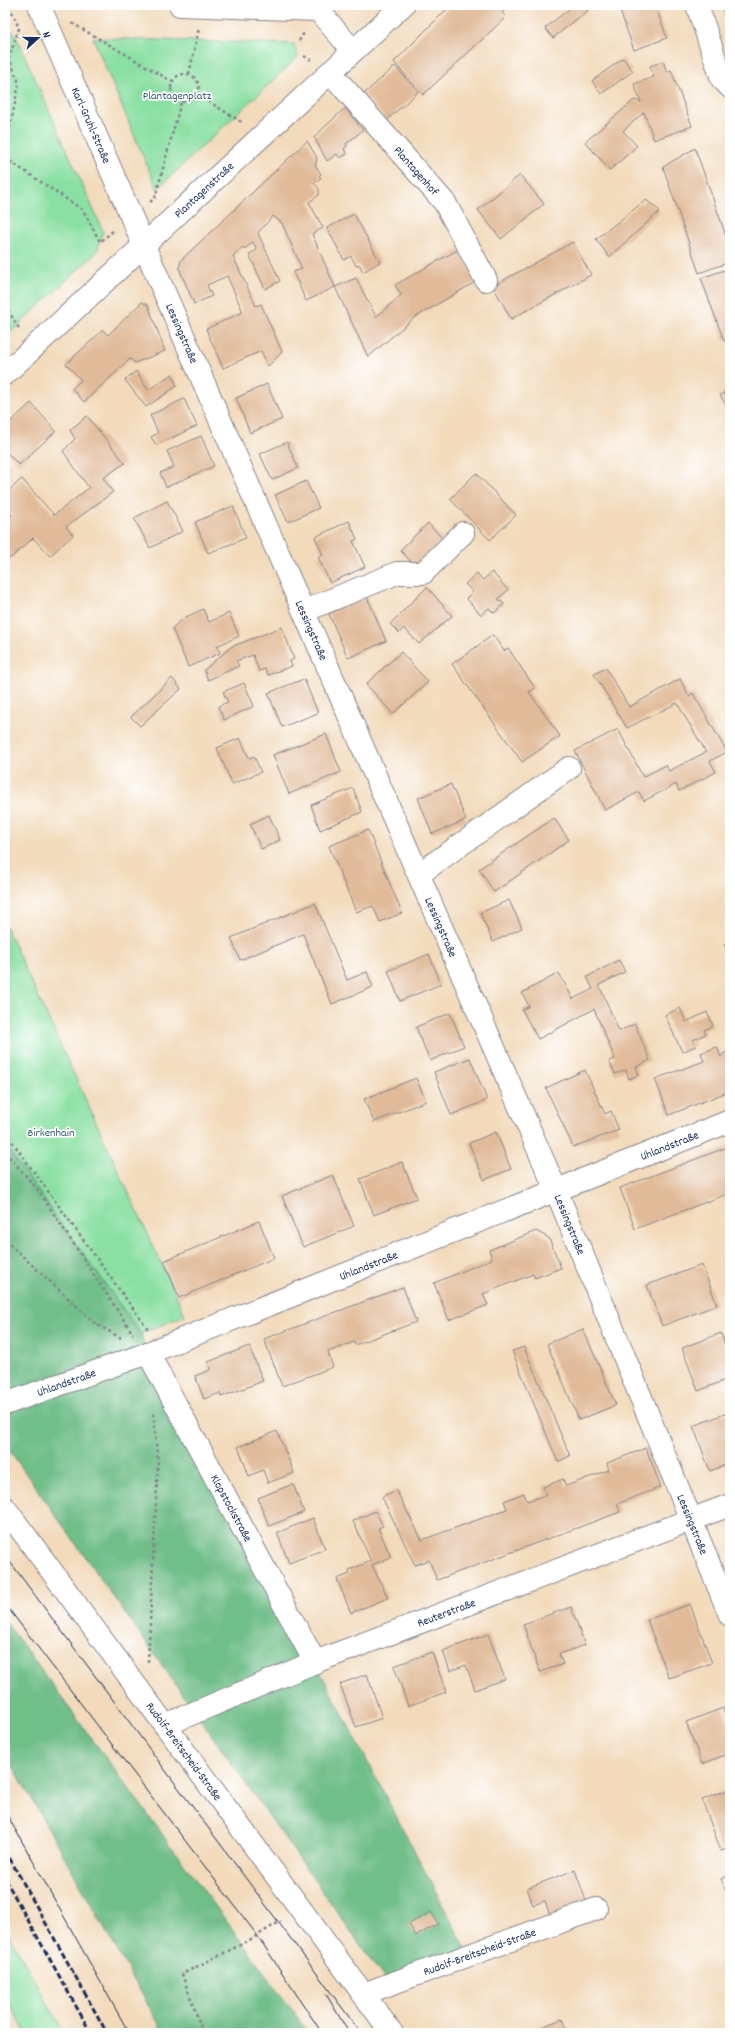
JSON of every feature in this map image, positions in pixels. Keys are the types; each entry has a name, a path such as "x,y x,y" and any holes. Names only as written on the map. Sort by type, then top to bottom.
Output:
{"street":[{"name":"Karl-Gruhl-Straße","path":"39,5 144,244"},
{"path":"180,5 318,8 352,51"},
{"name":"Plantagenstraße","path":"5,374 403,5"},
{"path":"697,5 722,79 730,87"},
{"name":"Plantagenhof","path":"330,72 445,204 486,280"},
{"name":"Lessingstraße","path":"144,244 556,1190 730,1615"},
{"path":"304,611 397,573 423,573 463,534"},
{"path":"419,874 569,768"},
{"name":"Uhlandstraße","path":"5,1404 148,1353 730,1121"},
{"name":"Klopstockstraße","path":"148,1353 315,1662"},
{"name":"Reuterstraße","path":"166,1725 315,1662 730,1505"},
{"name":"Rudolf-Breitscheid-Straße","path":"5,1508 392,2033"},
{"name":"Rudolf-Breitscheid-Straße","path":"363,1994 596,1909"}],"path":[{"path":"8,58 19,28 9,5"},
{"path":"189,74 203,6"},
{"path":"70,22 172,82"},
{"path":"5,56 8,58 19,83 5,152"},
{"path":"183,74 189,74 197,81 200,90 198,96 194,100 181,102 174,98 171,90 172,82 183,74"},
{"path":"198,96 261,136"},
{"path":"5,158 83,210 100,242 155,198 181,102"},
{"path":"5,305 32,349"},
{"path":"5,1132 148,1330 148,1353"},
{"path":"5,1152 38,1190 148,1353"},
{"path":"5,1240 96,1324 148,1353"},
{"path":"146,1698 158,1463 153,1408"},
{"path":"204,2033 182,1974 248,1941 301,1909"}],"green space":[{"path":"723,5 730,5 730,28"},
{"path":"5,31 14,32 103,231 97,252 11,332 5,322"},
{"name":"Plantagenplatz","path":"93,38 294,44 298,57 157,189"},
{"name":"Birkenhain","path":"5,925 185,1315 141,1334 5,1145"},
{"path":"5,1145 141,1334 148,1353 315,1662 466,1949 386,1981 5,1444"},
{"path":"5,1621 309,2033 164,2033 5,1752"},
{"path":"5,1928 64,2033 26,2033 5,1996"}],"building":[{"path":"451,5 510,5 502,13 506,17 423,95 394,62"},
{"path":"574,5 590,5 592,7 553,38 545,28"},
{"path":"618,5 655,5 667,38 634,50"},
{"path":"623,58 633,71 601,94 592,81"},
{"path":"663,61 667,72 671,70 692,126 654,140 644,112 623,131 637,146 610,170 585,142 634,100 641,102 634,84 654,77 650,66"},
{"path":"395,66 418,92 387,120 364,94"},
{"path":"345,108 363,130 346,144 347,146 344,149 347,154 340,158 337,154 327,161 314,137"},
{"path":"307,141 316,156 317,161 315,165 321,174 319,176 321,178 314,183 319,189 319,195 309,202 323,228 312,234 335,287 306,301 293,272 302,269 282,223 273,216 258,233 280,281 265,289 249,254 257,250 253,242 245,249 243,247 233,256 256,306 261,304 282,352 268,366 261,351 223,368 206,329 243,312 227,276 207,285 212,296 194,304 179,268 181,260"},
{"path":"695,148 730,247 730,262 699,273 663,167"},
{"path":"520,175 544,204 501,239 478,210"},
{"path":"646,200 660,211 609,257 596,239"},
{"path":"354,214 380,262 363,272 359,264 356,266 351,256 344,260 327,228"},
{"path":"573,242 591,275 511,319 493,286"},
{"path":"459,249 477,281 414,318 368,357 335,287 356,278 376,317 401,295 395,285"},
{"path":"730,268 730,339 724,341 701,278"},
{"path":"142,302 148,305 165,351 135,363 130,359 84,402 72,389 81,380 66,364 103,330 108,335"},
{"path":"136,371 148,390 172,374 177,386 146,407 125,380"},
{"path":"267,384 282,419 250,433 236,398"},
{"path":"730,390 730,412 720,395"},
{"path":"184,399 197,426 156,445 151,437 158,433 150,415"},
{"path":"31,403 56,431 19,465 5,451 5,427"},
{"path":"87,416 125,463 103,478 113,492 66,527 73,535 50,556 33,538 11,558 5,558 5,521 12,515 5,507 5,494 22,479 54,515 89,488 63,451 75,439 70,430"},
{"path":"201,436 214,466 166,487 160,473 174,467 167,451"},
{"path":"287,442 298,468 272,480 260,454"},
{"path":"5,465 9,469 5,473"},
{"path":"476,473 516,515 490,540 450,499"},
{"path":"306,481 319,508 288,522 275,495"},
{"path":"167,501 183,531 150,548 134,518"},
{"path":"233,506 246,538 208,553 195,522"},
{"path":"349,521 357,539 353,541 365,567 330,583 318,557 323,555 315,537"},
{"path":"428,523 443,539 415,566 400,550"},
{"path":"492,572 508,590 498,599 504,604 494,613 489,608 481,615 466,598 473,592 465,584 477,573 483,580"},
{"path":"427,587 452,616 419,644 404,628 399,633 390,624"},
{"path":"367,597 386,641 348,658 329,614"},
{"path":"203,609 209,622 229,613 239,636 217,646 220,653 188,667 172,628 184,618"},
{"path":"282,627 294,659 290,661 292,666 268,675 265,669 259,671 253,655 236,661 239,666 208,680 204,670 231,647"},
{"path":"493,635 504,651 508,648 535,688 529,692 560,736 522,762 452,664"},
{"path":"401,652 428,682 393,714 366,684"},
{"path":"606,668 629,707 680,679 689,696 693,693 727,752 710,761 716,772 679,791 676,784 644,801 639,792 605,810 575,751 618,729 643,777 666,765 669,771 706,752 677,703 627,728 594,674"},
{"path":"172,678 181,689 140,726 131,717"},
{"path":"304,679 318,713 282,727 268,693"},
{"path":"244,683 254,706 224,720 218,706 228,702 223,692"},
{"path":"326,734 341,772 289,794 273,755"},
{"path":"240,738 249,758 254,756 261,772 232,784 217,748"},
{"path":"451,784 466,820 432,834 418,798"},
{"path":"353,788 362,812 320,830 311,805"},
{"path":"269,815 280,840 261,849 250,824"},
{"path":"554,818 569,840 494,892 479,869"},
{"path":"368,830 402,913 380,922 373,906 356,912 329,846"},
{"path":"509,900 522,928 493,942 480,913"},
{"path":"315,903 347,980 367,972 373,987 332,1004 303,934 240,960 231,938"},
{"path":"730,941 730,957 724,944"},
{"path":"429,954 441,984 400,1001 388,971"},
{"path":"619,960 625,972 599,985 619,1031 635,1024 650,1060 636,1067 639,1075 629,1079 626,1070 615,1074 609,1061 615,1059 594,1009 538,1039 522,1010 529,1006 522,993 559,973 573,999 593,989 587,977"},
{"path":"680,1008 686,1022 707,1012 713,1026 704,1030 706,1034 693,1040 696,1046 682,1052 665,1015"},
{"path":"450,1013 464,1046 430,1061 416,1027"},
{"path":"730,1037 730,1046 727,1038"},
{"path":"717,1047 721,1057 724,1053 730,1053 730,1091 669,1115 655,1079 704,1061 701,1053"},
{"path":"470,1058 487,1100 451,1115 434,1072"},
{"path":"585,1070 605,1114 611,1111 619,1130 573,1147 546,1088"},
{"path":"416,1078 426,1101 374,1122 364,1099"},
{"path":"496,1132 511,1169 484,1180 469,1143"},
{"path":"730,1146 730,1193 635,1229 620,1188"},
{"path":"402,1162 417,1198 374,1215 360,1179"},
{"path":"333,1175 354,1226 303,1247 282,1196"},
{"path":"259,1221 274,1258 179,1298 164,1261"},
{"path":"536,1231 549,1238 561,1268 535,1278 533,1274 483,1294 488,1305 449,1320 434,1283 492,1259 489,1250"},
{"path":"702,1265 717,1305 662,1326 647,1285"},
{"path":"403,1287 416,1322 355,1345 354,1342 328,1352 333,1367 282,1386 264,1339"},
{"path":"583,1329 616,1405 579,1420 547,1344"},
{"path":"721,1333 725,1345 730,1343 730,1378 698,1391 682,1348"},
{"path":"249,1346 263,1381 221,1397 220,1393 204,1399 195,1376 210,1370 208,1362"},
{"path":"524,1347 570,1456 558,1462 512,1351"},
{"path":"730,1412 730,1463 710,1471 693,1426"},
{"path":"277,1431 294,1473 268,1483 263,1470 249,1476 238,1447"},
{"path":"646,1448 661,1487 617,1504 620,1512 437,1580 429,1560 415,1565 382,1497 396,1490 422,1540 507,1509 504,1501 524,1493 527,1501 546,1495 543,1487 563,1479 566,1486 609,1470 607,1463"},
{"path":"293,1484 304,1512 269,1526 258,1498"},
{"path":"375,1511 383,1526 378,1528 391,1557 372,1565 388,1598 351,1613 337,1579 350,1574 349,1570 371,1561 353,1521"},
{"path":"313,1518 325,1549 289,1563 277,1533"},
{"path":"690,1604 712,1663 669,1678 647,1620"},
{"path":"571,1607 585,1645 559,1654 563,1664 540,1672 523,1624"},
{"path":"488,1634 505,1679 475,1690 466,1665 450,1671 443,1651"},
{"path":"432,1652 446,1692 408,1706 394,1666"},
{"path":"367,1674 382,1718 356,1727 340,1684"},
{"path":"723,1708 730,1726 730,1753 702,1764 686,1722"},
{"path":"730,1789 730,1848 721,1851 702,1800"},
{"path":"575,1870 587,1904 551,1918 545,1901 533,1905 527,1888"},
{"path":"730,1875 730,1901 721,1879"},
{"path":"431,1912 438,1924 416,1936 409,1924"},
{"path":"562,2019 568,2033 535,2033 534,2030"}],"tram line":[{"path":"5,1555 361,2033"},
{"path":"5,1604 257,1935 322,2033"},
{"path":"5,1811 129,2033"},
{"path":"326,1994 349,2033"}],"railway":[{"path":"5,1850 107,2033"},
{"path":"5,1879 91,2033"}]}
